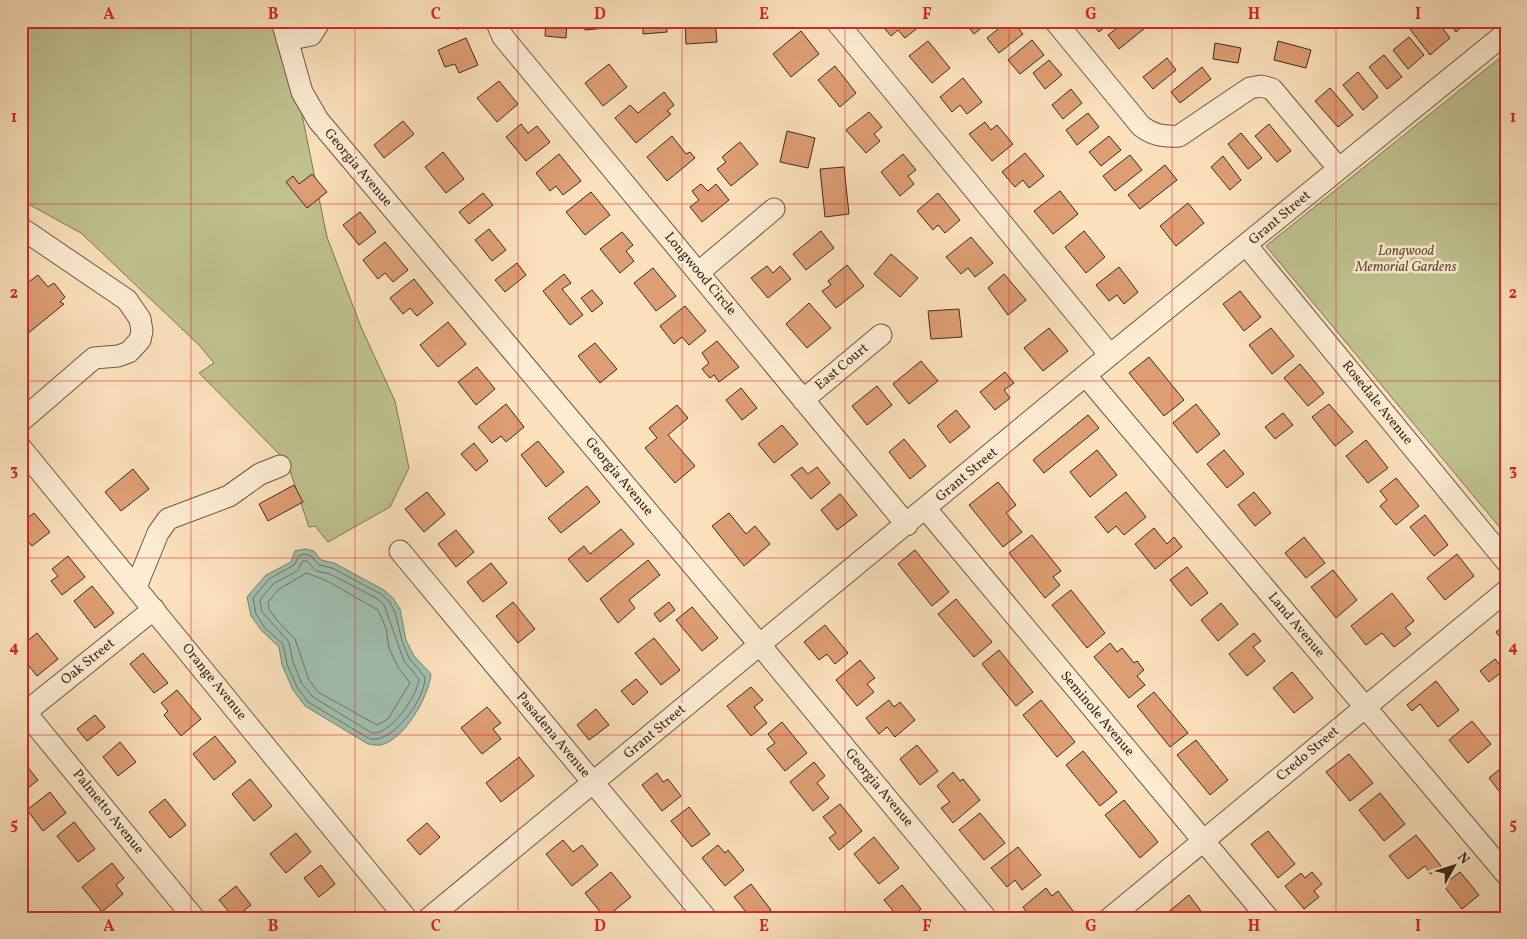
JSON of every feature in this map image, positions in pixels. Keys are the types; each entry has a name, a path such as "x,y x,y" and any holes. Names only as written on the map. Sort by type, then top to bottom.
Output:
{"street":[{"path":"284,31 311,35 320,21"},
{"name":"Longwood Circle","path":"496,21 503,37 907,525"},
{"path":"836,21 1110,355"},
{"path":"1054,21 1141,126 1152,134 1167,137 1179,136 1250,88 1261,86 1272,89 1338,169"},
{"name":"Georgia Avenue","path":"284,31 302,92 318,120 760,645 986,918"},
{"name":"Grant Street","path":"430,918 1110,355 1247,246 1338,169 1506,33"},
{"path":"699,272 774,209"},
{"path":"21,228 127,300 140,319 142,331 140,340 129,352 118,356 94,358 21,421"},
{"name":"Rosedale Avenue","path":"1247,246 1506,561"},
{"name":"East Court","path":"803,400 881,335"},
{"name":"Land Avenue","path":"1086,376 1506,874"},
{"name":"Orange Avenue","path":"21,448 136,586 406,918"},
{"path":"136,586 158,533 168,519 229,496 260,474 280,466"},
{"name":"Seminole Avenue","path":"926,509 1268,918"},
{"name":"Pasadena Avenue","path":"400,552 706,918"},
{"name":"Credo Street","path":"1110,918 1365,706 1506,592"},
{"name":"Oak Street","path":"23,712 154,609"},
{"name":"Palmetto Avenue","path":"23,712 194,918"}],"green space":[{"path":"21,21 270,21 277,35 300,105 327,237 361,327 395,401 409,468 390,507 328,542 315,526 309,527 287,462 199,373 214,363 199,345 81,233 21,200"},
{"name":"Longwood Memorial Gardens","path":"1506,53 1506,535 1266,246"}],"water":[{"path":"305,549 314,551 321,560 334,563 384,590 393,598 400,609 406,640 414,656 431,674 426,694 414,716 406,727 389,742 379,745 368,744 305,706 293,690 282,665 279,647 262,631 251,616 247,597 266,575 291,562 295,551"}],"building":[{"path":"332,21 385,21 384,28"},
{"path":"432,21 459,21 459,29 432,26"},
{"path":"546,21 567,21 566,38 545,36"},
{"path":"585,21 615,21 615,27 585,30"},
{"path":"633,21 667,21 667,32 643,34 643,24 634,24"},
{"path":"685,21 715,21 717,42 686,44"},
{"path":"750,21 764,21 763,27 750,26"},
{"path":"878,21 916,21 920,26 905,38 898,30 891,36"},
{"path":"964,21 990,21 974,34"},
{"path":"1008,21 1012,21 1023,34 999,53 987,38"},
{"path":"1090,21 1112,21 1099,32"},
{"path":"1126,21 1140,21 1145,28 1119,49 1108,35"},
{"path":"1205,21 1225,21 1225,26 1204,25"},
{"path":"1239,21 1261,21 1261,25 1239,25"},
{"path":"1271,21 1290,21 1290,25 1271,26"},
{"path":"1305,21 1325,21 1325,27 1305,27"},
{"path":"1410,21 1437,21 1450,38 1430,55 1406,24"},
{"path":"1448,21 1469,21 1456,32"},
{"path":"801,31 819,54 791,77 773,54"},
{"path":"1409,37 1424,55 1408,69 1393,50"},
{"path":"466,38 478,65 459,73 455,64 445,67 438,50"},
{"path":"1032,40 1044,55 1020,74 1008,60"},
{"path":"928,41 950,68 932,83 909,56"},
{"path":"1278,41 1311,50 1306,68 1274,60"},
{"path":"1215,43 1241,48 1238,63 1213,59"},
{"path":"1384,55 1402,77 1387,89 1369,67"},
{"path":"1167,58 1176,70 1153,89 1143,77"},
{"path":"1049,60 1062,75 1045,89 1033,73"},
{"path":"609,64 627,87 603,106 585,83"},
{"path":"835,66 856,93 840,107 818,80"},
{"path":"1202,67 1211,79 1180,103 1171,92"},
{"path":"1358,72 1378,97 1363,110 1343,85"},
{"path":"963,78 982,102 967,114 960,105 952,112 940,97"},
{"path":"499,81 518,104 497,122 477,98"},
{"path":"1330,88 1353,115 1338,127 1315,101"},
{"path":"1071,89 1082,103 1063,119 1052,105"},
{"path":"664,92 674,105 667,111 671,114 636,143 615,118 630,105 638,113"},
{"path":"869,112 882,127 874,134 880,141 866,153 846,130"},
{"path":"1088,113 1099,127 1077,145 1066,130"},
{"path":"403,121 414,134 384,158 374,145"},
{"path":"985,122 991,130 997,125 1013,144 992,161 969,134"},
{"path":"521,124 528,133 537,126 550,142 526,161 506,137"},
{"path":"1269,124 1291,151 1277,162 1255,136"},
{"path":"787,131 815,138 808,168 780,162"},
{"path":"1241,133 1262,158 1248,169 1228,144"},
{"path":"672,136 686,154 690,152 695,158 667,181 647,157"},
{"path":"1109,136 1121,150 1101,166 1089,152"},
{"path":"740,142 758,164 731,186 717,169 726,162 722,157"},
{"path":"443,152 464,179 446,193 425,167"},
{"path":"1025,153 1044,176 1029,188 1023,180 1015,187 1002,172"},
{"path":"559,154 581,181 563,195 556,186 550,191 536,173"},
{"path":"903,154 916,170 908,176 914,184 900,196 881,172"},
{"path":"1130,155 1142,170 1115,191 1103,176"},
{"path":"1223,156 1241,180 1230,190 1211,167"},
{"path":"1165,165 1177,180 1140,209 1128,195"},
{"path":"844,167 849,214 825,217 820,169"},
{"path":"312,174 327,192 307,208 286,182 293,176 299,184"},
{"path":"701,184 708,191 716,184 729,200 702,222 690,207 699,200 692,191"},
{"path":"1060,191 1078,214 1053,234 1034,211"},
{"path":"591,192 610,215 585,235 566,212"},
{"path":"483,193 493,205 469,224 459,212"},
{"path":"938,193 960,220 945,233 938,225 933,230 917,211"},
{"path":"1188,203 1204,223 1176,246 1160,226"},
{"path":"360,212 376,232 359,245 343,225"},
{"path":"489,229 506,250 492,261 475,240"},
{"path":"821,231 834,248 806,270 793,254"},
{"path":"1084,231 1105,257 1086,273 1065,247"},
{"path":"622,232 633,245 626,251 634,261 620,273 600,249"},
{"path":"971,237 993,263 975,277 968,268 961,274 946,257"},
{"path":"385,242 408,270 393,282 385,273 378,279 363,260"},
{"path":"891,254 918,278 900,297 874,274"},
{"path":"517,263 526,275 505,292 495,280"},
{"path":"847,265 864,286 836,308 822,291 831,285 828,281"},
{"path":"767,266 773,273 780,266 791,279 768,298 751,278"},
{"path":"1119,267 1138,292 1124,304 1117,295 1109,301 1096,285"},
{"path":"653,268 676,296 656,311 634,283"},
{"path":"564,274 571,283 562,289 583,315 570,325 543,291"},
{"path":"1004,274 1026,300 1008,315 988,288"},
{"path":"38,275 48,287 54,283 65,297 60,302 64,304 21,339 21,288"},
{"path":"414,279 433,303 417,316 410,308 403,314 390,298"},
{"path":"592,290 603,303 592,312 581,298"},
{"path":"1240,291 1261,317 1244,331 1223,304"},
{"path":"809,303 831,328 807,348 786,324"},
{"path":"685,306 706,331 689,345 682,337 674,344 660,326"},
{"path":"959,309 962,337 931,339 928,311"},
{"path":"448,322 466,344 438,367 420,345"},
{"path":"1049,328 1068,351 1043,371 1024,348"},
{"path":"1271,328 1294,356 1272,374 1249,345"},
{"path":"717,341 739,367 719,382 714,375 710,378 702,369 709,363 702,353"},
{"path":"595,343 617,369 600,383 578,356"},
{"path":"1149,357 1184,400 1164,416 1129,373"},
{"path":"921,361 938,381 909,404 893,384"},
{"path":"1300,364 1324,393 1308,406 1284,378"},
{"path":"477,367 495,389 476,405 458,382"},
{"path":"1005,372 1014,383 1004,390 1010,398 995,410 980,392"},
{"path":"877,386 892,405 867,425 852,406"},
{"path":"741,388 757,408 742,420 726,400"},
{"path":"506,404 524,427 506,442 501,436 492,443 478,427"},
{"path":"1196,404 1220,434 1197,453 1173,423"},
{"path":"1329,404 1353,432 1335,446 1312,417"},
{"path":"677,405 688,418 668,435 695,466 675,483 645,448 657,438 649,428"},
{"path":"956,410 970,427 950,443 937,426"},
{"path":"1283,413 1293,425 1275,439 1265,427"},
{"path":"1088,415 1099,428 1044,473 1033,460"},
{"path":"782,425 798,444 774,463 758,444"},
{"path":"904,439 926,466 910,479 889,452"},
{"path":"1366,440 1388,468 1368,483 1346,456"},
{"path":"538,441 564,472 546,487 521,455"},
{"path":"474,443 488,461 476,471 461,454"},
{"path":"1097,450 1117,475 1090,497 1070,472"},
{"path":"1224,450 1244,474 1227,488 1207,464"},
{"path":"802,467 808,474 817,467 830,483 811,499 791,475"},
{"path":"133,469 149,489 121,511 105,492"},
{"path":"1396,478 1419,506 1396,525 1380,506 1387,500 1380,491"},
{"path":"998,482 1016,505 1006,513 1022,532 1003,547 969,505"},
{"path":"294,485 303,502 268,521 259,504"},
{"path":"587,486 600,502 561,533 548,518"},
{"path":"427,492 445,514 424,532 405,509"},
{"path":"1126,492 1146,517 1124,535 1116,526 1108,533 1095,517"},
{"path":"1254,492 1271,513 1255,526 1238,505"},
{"path":"840,494 857,515 837,530 821,510"},
{"path":"34,513 50,532 32,546 21,533 21,523"},
{"path":"729,513 746,534 755,526 770,544 744,566 712,526"},
{"path":"1425,515 1448,545 1434,556 1410,527"},
{"path":"1154,528 1167,544 1174,537 1182,547 1155,569 1135,544"},
{"path":"621,529 634,544 587,582 568,559 584,546 590,554"},
{"path":"456,530 474,552 456,567 438,544"},
{"path":"1032,535 1061,571 1053,577 1060,585 1045,598 1009,553"},
{"path":"1304,537 1325,563 1306,578 1285,553"},
{"path":"915,550 949,592 932,606 898,564"},
{"path":"1457,554 1474,576 1445,600 1427,578"},
{"path":"68,556 85,577 62,595 51,581 58,576 52,569"},
{"path":"648,560 660,575 629,600 635,608 618,623 600,599"},
{"path":"491,563 507,583 483,602 467,582"},
{"path":"1187,567 1208,593 1191,606 1170,580"},
{"path":"1333,570 1357,600 1336,618 1311,587"},
{"path":"92,586 114,613 95,628 74,601"},
{"path":"1071,590 1105,633 1087,648 1052,605"},
{"path":"1392,593 1414,621 1405,628 1411,634 1394,647 1382,633 1366,645 1351,626"},
{"path":"956,599 992,642 974,657 938,614"},
{"path":"513,602 535,629 518,643 496,616"},
{"path":"669,602 675,610 660,622 654,614"},
{"path":"1221,603 1238,624 1218,641 1201,620"},
{"path":"692,607 718,638 702,651 676,620"},
{"path":"1506,624 1506,645 1496,632"},
{"path":"825,625 848,653 835,664 827,654 819,660 804,642"},
{"path":"37,633 58,659 37,676 21,656 21,646"},
{"path":"1254,633 1261,641 1253,647 1265,661 1247,676 1229,654"},
{"path":"654,638 680,670 661,685 635,653"},
{"path":"1110,643 1117,652 1122,648 1134,663 1137,661 1144,670 1137,676 1145,685 1129,698 1094,657"},
{"path":"999,650 1033,692 1016,706 982,664"},
{"path":"143,653 168,683 154,693 130,664"},
{"path":"1495,659 1504,670 1489,682 1480,671"},
{"path":"860,660 875,678 867,684 874,692 857,706 836,680"},
{"path":"1292,672 1313,698 1294,713 1273,688"},
{"path":"636,679 648,692 633,705 621,691"},
{"path":"1436,681 1459,710 1438,727 1420,704 1412,711 1407,705"},
{"path":"751,687 763,700 754,707 767,723 751,736 727,706"},
{"path":"177,690 201,719 181,736 164,715 168,711 161,703"},
{"path":"1154,692 1188,733 1170,747 1137,706"},
{"path":"889,700 894,707 900,702 915,720 895,737 887,727 879,734 866,718"},
{"path":"1041,700 1075,742 1057,757 1023,715"},
{"path":"487,707 501,723 493,729 501,739 482,754 461,728"},
{"path":"596,709 609,725 589,740 577,725"},
{"path":"95,715 105,727 87,741 77,729"},
{"path":"1472,721 1491,744 1468,763 1449,740"},
{"path":"782,722 807,753 785,771 767,749 775,743 768,734"},
{"path":"215,736 236,762 214,780 193,754"},
{"path":"1196,740 1228,780 1210,795 1177,755"},
{"path":"120,742 136,762 118,776 103,757"},
{"path":"917,745 938,771 920,785 900,759"},
{"path":"1083,751 1117,792 1100,806 1066,765"},
{"path":"1349,754 1373,783 1350,801 1326,772"},
{"path":"519,757 534,776 501,802 486,783"},
{"path":"21,759 38,780 23,792 21,789"},
{"path":"814,762 825,776 817,783 829,798 813,811 790,782"},
{"path":"1506,764 1506,800 1489,778"},
{"path":"953,772 960,781 963,779 980,800 953,823 941,808 950,802 937,786"},
{"path":"657,773 663,782 668,779 681,796 662,811 642,785"},
{"path":"250,779 272,806 254,821 232,794"},
{"path":"50,792 66,813 43,831 27,810"},
{"path":"1380,793 1405,824 1384,841 1359,810"},
{"path":"165,799 186,825 170,838 149,812"},
{"path":"1124,800 1158,842 1140,858 1105,815"},
{"path":"840,804 862,831 839,850 829,838 836,833 823,817"},
{"path":"689,807 710,834 692,847 671,821"},
{"path":"980,813 1005,843 984,860 959,830"},
{"path":"74,822 95,849 78,862 57,836"},
{"path":"427,823 440,837 420,855 407,840"},
{"path":"1268,831 1295,864 1278,878 1251,844"},
{"path":"296,833 311,852 286,873 270,854"},
{"path":"1416,835 1441,866 1431,874 1425,866 1408,879 1389,856"},
{"path":"874,837 899,868 879,884 854,854"},
{"path":"563,840 573,852 582,845 598,865 572,886 546,854"},
{"path":"718,845 725,853 728,850 744,870 725,886 702,858"},
{"path":"1018,847 1041,875 1022,890 1015,880 1007,887 991,868"},
{"path":"112,863 124,878 116,885 123,894 102,912 82,887"},
{"path":"321,865 335,884 319,897 304,878"},
{"path":"611,872 631,897 605,918 585,893"},
{"path":"1312,872 1322,884 1314,891 1319,897 1304,909 1285,886 1301,873 1305,878"},
{"path":"1460,872 1479,895 1462,909 1443,885"},
{"path":"751,884 771,910 761,918 751,918 734,897"},
{"path":"902,885 921,909 911,918 899,918 884,900"},
{"path":"236,886 251,905 234,918 219,900"},
{"path":"1046,888 1052,896 1058,891 1073,911 1065,918 1031,918 1023,907"},
{"path":"1189,895 1206,918 1161,918"},
{"path":"1493,911 1499,918 1485,918"},
{"path":"357,913 361,918 351,918"},
{"path":"1332,913 1336,918 1326,918"}]}
